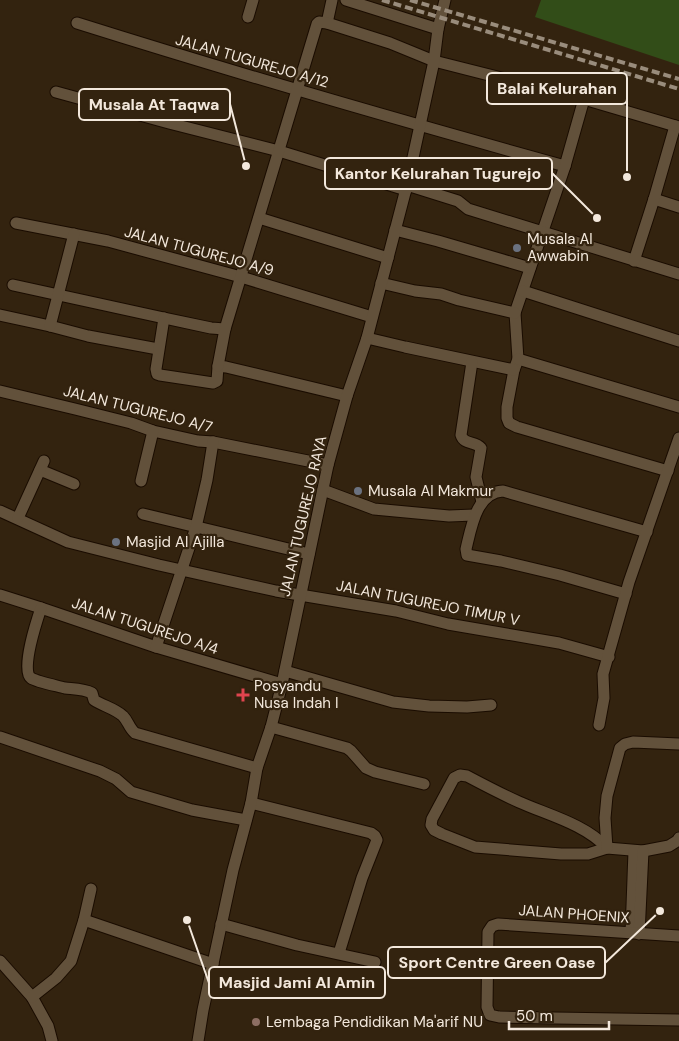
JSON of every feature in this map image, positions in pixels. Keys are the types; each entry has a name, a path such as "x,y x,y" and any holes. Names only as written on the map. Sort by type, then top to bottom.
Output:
{"street":[{"path":"248,17 253,0"},
{"path":"164,318 158,349 157,374 213,383 217,381 225,329 298,89 332,0"},
{"path":"346,0 438,29"},
{"name":"JALAN TUGUREJO RAYA","path":"198,1041 221,924 258,768 285,672 322,490 347,396 367,338 406,187 434,61 444,0"},
{"name":"JALAN TUGUREJO A/12","path":"77,23 200,62 565,166"},
{"path":"322,23 390,43 434,61 584,99 677,127 634,260"},
{"path":"56,92 458,200 468,209 679,274"},
{"path":"584,99 565,166 515,313 518,359 507,407 507,418 509,423 517,427 668,470"},
{"path":"654,199 679,207"},
{"path":"259,218 388,258"},
{"name":"JALAN TUGUREJO A/9","path":"16,224 108,241 241,277 372,316"},
{"path":"395,230 530,268"},
{"path":"50,326 74,234"},
{"path":"381,283 441,294 515,313"},
{"path":"13,284 211,328 225,329"},
{"path":"523,291 679,342"},
{"path":"0,315 88,336 158,349"},
{"path":"367,338 514,370"},
{"path":"518,359 679,408"},
{"path":"472,362 461,434 465,441 481,448 476,477 482,502"},
{"path":"218,366 347,396"},
{"name":"JALAN TUGUREJO A/7","path":"0,391 198,441 213,442 328,465"},
{"path":"141,481 154,431"},
{"path":"599,725 604,698 603,684 626,594 679,438"},
{"path":"156,647 196,527 207,480 213,442"},
{"path":"18,518 42,466 74,484"},
{"path":"322,490 374,509 449,516 474,515"},
{"path":"626,594 560,575 467,555 466,550 474,515 482,502 491,493 503,491 646,532"},
{"name":"JALAN TUGUREJO TIMUR V","path":"0,511 68,542 276,590 396,612 448,624 559,643 609,657"},
{"path":"143,514 309,554"},
{"name":"JALAN TUGUREJO A/4","path":"0,596 156,647 282,684"},
{"path":"41,608 28,658 27,673 31,678 64,688 92,693 94,700 123,716 134,733 258,768"},
{"path":"285,672 394,702 429,706 491,705"},
{"path":"271,727 347,748 366,768 374,772 424,784"},
{"path":"0,737 100,771 116,779 131,792 192,810 246,820"},
{"path":"607,848 605,818 607,796 620,748 625,744 633,742 679,744"},
{"path":"607,848 600,840 575,825 518,802 467,776 460,775 454,778 432,819 431,825 434,830 475,847 561,854 588,854 607,848 638,851 669,846 679,838"},
{"path":"251,803 372,833 375,836 377,840 362,878 339,953"},
{"path":"635,933 638,851"},
{"path":"32,997 56,978 71,961 84,920 91,889"},
{"path":"84,920 212,964"},
{"path":"221,924 375,962"},
{"name":"JALAN PHOENIX","path":"679,936 498,924 492,926 488,932 487,1006 490,1015 499,1017 679,1020"},
{"path":"0,961 32,997 48,1026 52,1041"}],"green space":[{"path":"541,0 679,0 679,65 535,17"}],"railway":[{"path":"382,0 679,89"},
{"path":"410,0 679,79"}],"place":[{"name":"Musala At Taqwa","path":"246,166"},
{"name":"Balai Kelurahan","path":"627,177"},
{"name":"Kantor Kelurahan Tugurejo","path":"597,218"},
{"name":"Musala Al Awwabin","path":"517,248"},
{"name":"Musala Al Makmur","path":"358,491"},
{"name":"Masjid Al Ajilla","path":"116,542"},
{"name":"Posyandu Nusa Indah I","path":"243,695"},
{"name":"Sport Centre Green Oase","path":"660,911"},
{"name":"Masjid Jami Al Amin","path":"187,920"},
{"name":"Lembaga Pendidikan Ma'arif NU","path":"256,1022"}]}
